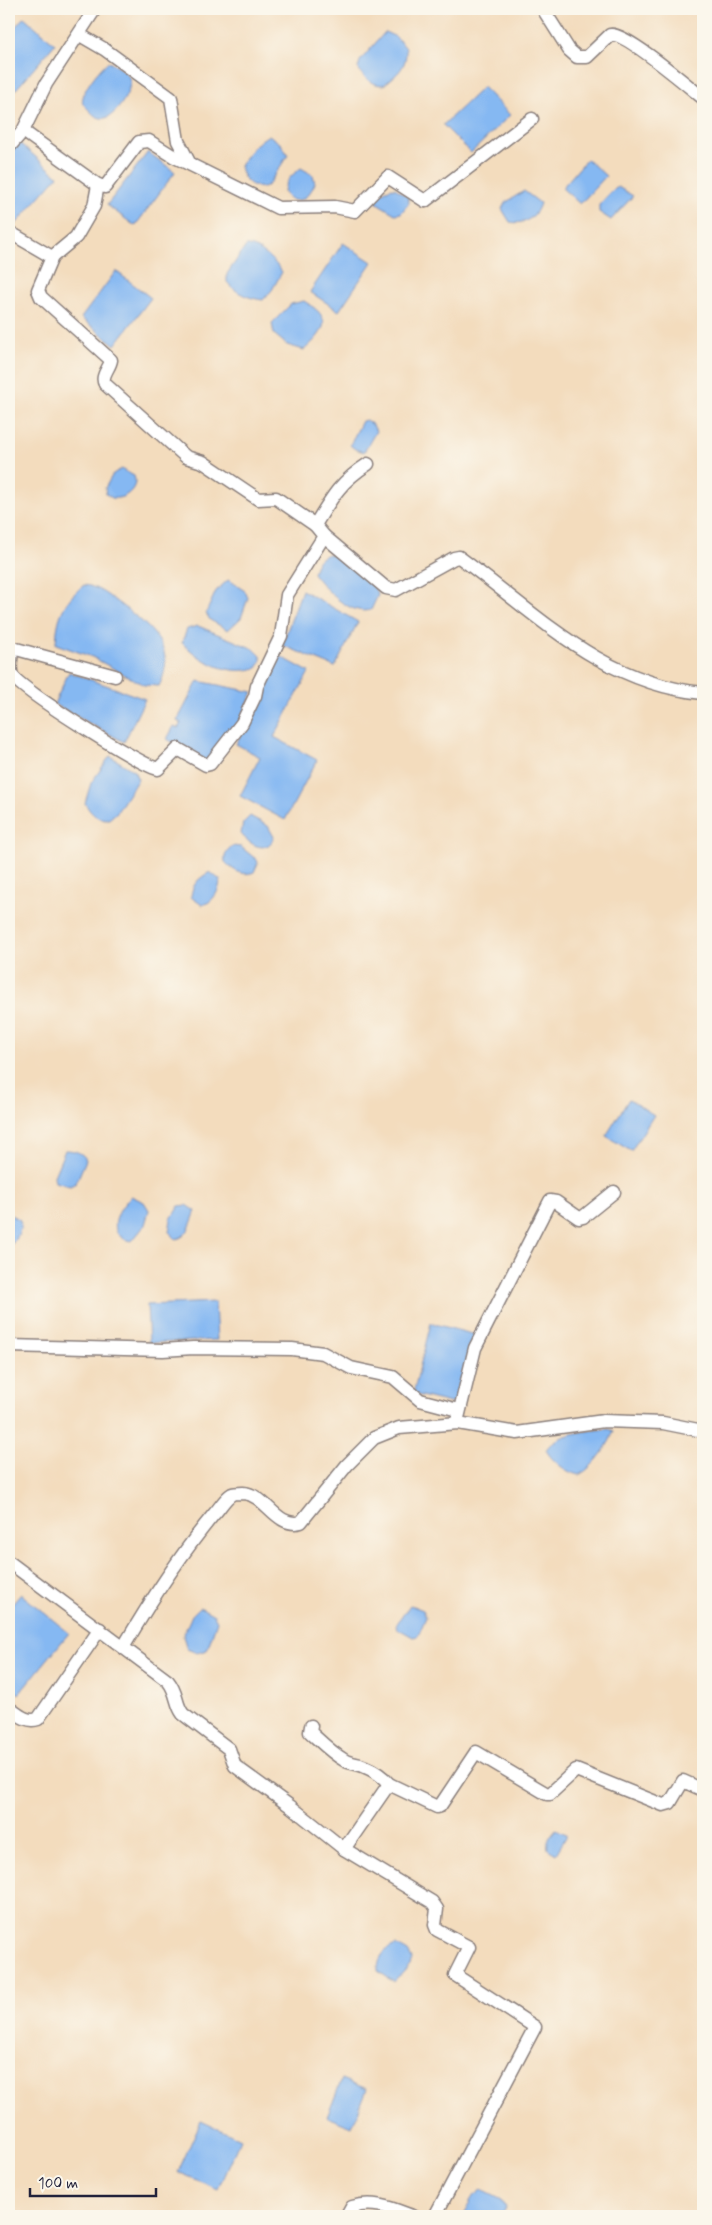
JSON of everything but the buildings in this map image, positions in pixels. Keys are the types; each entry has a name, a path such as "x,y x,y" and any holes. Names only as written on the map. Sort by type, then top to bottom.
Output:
{"street":[{"path":"9,147 23,131 46,84 80,35 95,9"},
{"path":"543,9 569,50 577,57 586,56 610,35 619,35 662,65 703,98"},
{"path":"80,35 104,49 171,98 178,141 190,164"},
{"path":"23,131 98,185 105,187 138,142 144,140 278,208 335,207 355,211 388,177 425,201 532,119"},
{"path":"98,185 94,206 76,237 52,257 38,290 41,297 111,360 104,376 105,384 186,457 203,462 258,499 276,498 316,525 324,536 386,588 396,590 459,557 546,626 621,672 649,683 686,692 703,693"},
{"path":"9,232 52,257"},
{"path":"316,525 336,490 352,475 368,464"},
{"path":"115,676 11,648 12,676 128,755 158,769 178,749 208,765 242,723 255,696 256,686 282,636 287,595 324,536"},
{"path":"458,1417 475,1348 550,1201 556,1202 579,1218 583,1218 614,1192"},
{"path":"9,1346 163,1350 193,1348 292,1349 323,1353 351,1368 393,1377 414,1397 458,1417 517,1433 604,1420 663,1423 703,1431"},
{"path":"124,1646 157,1591 201,1530 231,1495 242,1492 251,1494 284,1521 293,1524 301,1522 347,1465 374,1438 399,1428 458,1417"},
{"path":"9,1562 124,1646 168,1681 175,1689 179,1709 229,1749 235,1766 290,1806 344,1850 432,1902 437,1909 435,1928 469,1947 455,1975 535,2027 435,2216"},
{"path":"9,1708 27,1720 38,1720 100,1629"},
{"path":"311,1726 310,1732 346,1762 362,1765 384,1778 389,1784 437,1807 440,1806 476,1752 547,1794 550,1794 576,1770 663,1805 670,1803 683,1781 703,1790"},
{"path":"344,1850 389,1784"},
{"path":"347,2216 352,2207 372,2204 389,2207 412,2216"}],"water":[{"path":"24,17 55,44 12,94 9,91 9,34"},
{"path":"385,32 396,37 406,48 406,55 401,70 384,85 379,85 369,81 358,68 360,61"},
{"path":"108,62 128,75 130,86 114,113 101,118 97,117 83,104 83,99 91,81"},
{"path":"483,87 510,115 471,153 443,125"},
{"path":"269,135 281,144 288,155 268,185 263,188 247,182 240,166 252,149"},
{"path":"17,141 58,176 15,225 9,220 9,151"},
{"path":"148,152 175,172 135,226 107,205"},
{"path":"587,159 606,176 580,204 562,188"},
{"path":"301,168 313,175 315,183 306,197 293,200 284,193 285,185"},
{"path":"618,187 633,196 611,220 599,212 599,205"},
{"path":"395,188 408,197 409,203 401,213 395,214 377,203 377,200 383,192"},
{"path":"524,191 540,203 536,213 525,221 510,222 502,209 505,203"},
{"path":"343,243 372,262 339,311 310,292"},
{"path":"246,246 256,248 266,255 282,272 272,290 263,300 243,295 227,282 227,274"},
{"path":"116,271 151,298 115,345 81,318"},
{"path":"304,301 319,312 324,321 319,335 304,350 287,345 274,334 272,323 291,304"},
{"path":"366,420 373,425 376,431 364,452 350,445 362,421"},
{"path":"121,469 134,476 134,485 126,495 112,498 106,494 105,488 113,474"},
{"path":"328,554 342,559 357,569 375,588 378,595 371,610 354,609 338,600 313,573 318,561"},
{"path":"228,580 245,591 248,598 241,618 228,630 210,620 206,613 216,591"},
{"path":"84,585 99,590 112,599 141,621 158,639 163,649 165,660 164,672 159,686 144,685 92,657 56,644 62,611 71,598"},
{"path":"302,590 358,622 335,667 282,645"},
{"path":"198,626 254,649 261,656 261,662 257,668 236,670 226,669 207,662 182,643 187,629"},
{"path":"278,655 309,672 274,737 317,760 285,820 240,796 260,757 236,744 262,694 259,691"},
{"path":"69,672 145,699 124,742 54,704"},
{"path":"198,681 253,692 240,721 207,763 167,739 174,726 178,728 181,723 177,721"},
{"path":"110,756 134,771 138,779 117,812 109,819 94,815 85,803 91,783"},
{"path":"250,816 268,826 274,837 267,846 254,845 241,834 243,823"},
{"path":"232,846 241,847 257,860 258,863 254,872 242,873 225,862 226,853"},
{"path":"210,872 220,880 219,888 213,899 202,905 191,897 192,892 197,882"},
{"path":"629,1099 654,1115 631,1151 606,1136"},
{"path":"65,1150 77,1152 83,1155 86,1160 76,1183 70,1186 55,1182 54,1176"},
{"path":"131,1196 144,1202 149,1210 145,1225 132,1241 118,1234 116,1228 118,1215"},
{"path":"187,1205 196,1211 187,1232 176,1239 169,1232 171,1219 179,1206"},
{"path":"9,1214 20,1220 21,1224 15,1240 10,1246"},
{"path":"215,1302 217,1340 149,1343 147,1305"},
{"path":"431,1323 476,1335 458,1405 413,1394"},
{"path":"609,1429 614,1431 608,1444 595,1462 579,1475 560,1466 546,1450 551,1444 565,1436"},
{"path":"21,1594 69,1633 19,1694 9,1686 9,1608"},
{"path":"410,1605 423,1610 426,1617 418,1636 413,1637 397,1628 396,1625"},
{"path":"200,1607 214,1615 217,1621 207,1650 197,1653 187,1649 183,1636 192,1615"},
{"path":"556,1829 566,1834 566,1837 556,1854 548,1849 548,1843 549,1838"},
{"path":"396,1945 408,1952 412,1959 410,1965 394,1982 378,1971 378,1967 380,1959 385,1952"},
{"path":"342,2079 367,2089 352,2127 327,2117"},
{"path":"201,2121 240,2139 218,2189 178,2172"},
{"path":"482,2190 502,2200 506,2208 501,2216 462,2216 472,2198"}]}
